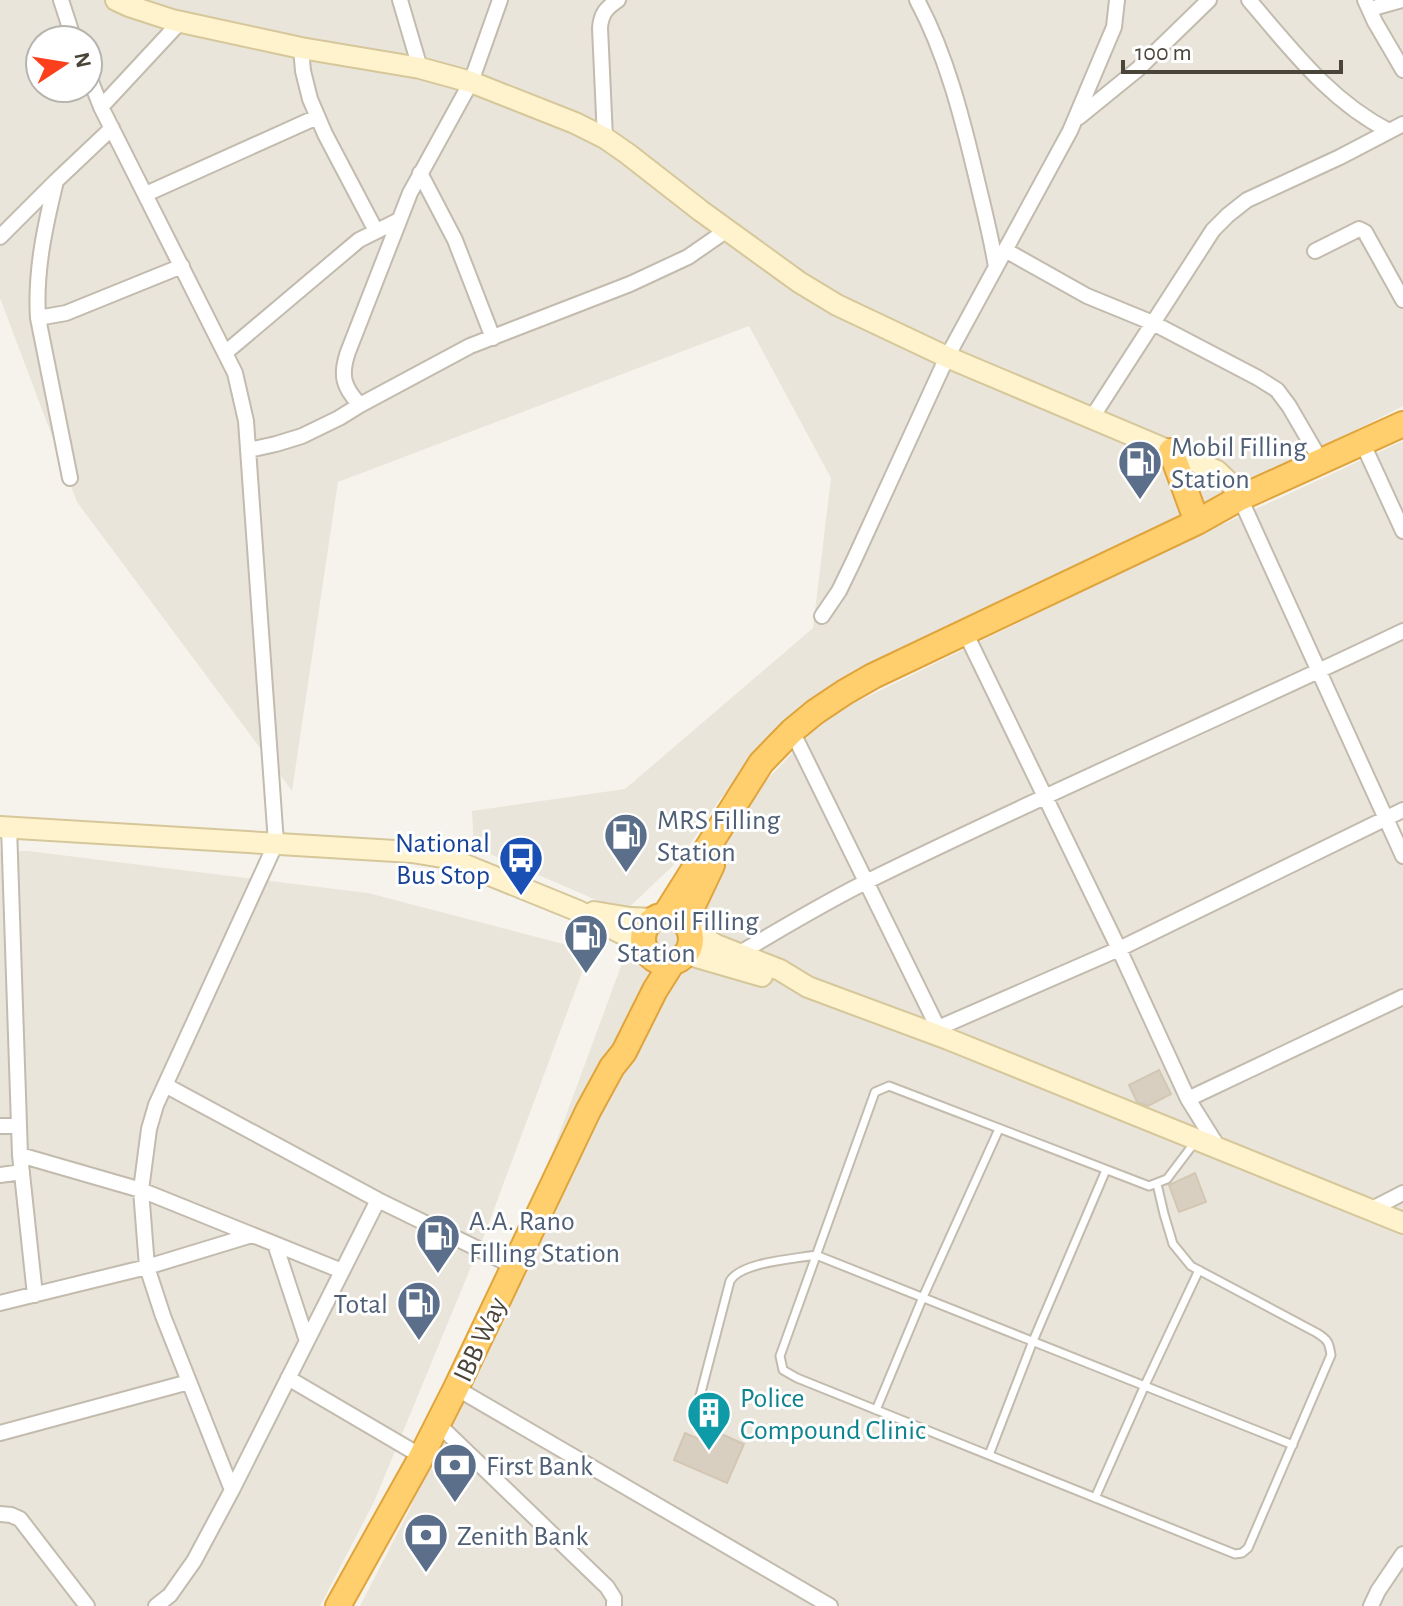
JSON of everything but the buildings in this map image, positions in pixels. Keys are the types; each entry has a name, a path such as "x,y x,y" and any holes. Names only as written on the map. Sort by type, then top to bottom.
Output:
{"highway":[{"path":"646,949 655,961 663,964 712,839 761,763 792,731 845,692 1197,522 1240,498 1403,424"},
{"path":"1171,451 1197,522"},
{"path":"612,1067 618,1040 645,969 643,935 647,926 675,934"},
{"path":"612,1067 624,1052 655,990 675,934"},
{"name":"IBB Way","path":"338,1606 438,1424 612,1067"}],"street":[{"path":"61,0 69,24"},
{"path":"72,24 73,0"},
{"path":"400,0 420,68"},
{"path":"360,405 343,380 343,365 397,221 471,82 500,0"},
{"path":"605,138 601,17 618,0"},
{"path":"917,0 926,16 966,133 996,267"},
{"path":"822,616 854,560 947,357 1075,120 1114,27 1117,0"},
{"path":"1075,120 1138,69 1209,0"},
{"path":"1249,0 1331,91 1360,115 1396,127"},
{"path":"1402,0 1374,7 1402,66"},
{"path":"129,2 181,21 301,48 420,68 471,82 549,112 605,138 799,282 837,305 947,357 1217,471 1233,486 1240,498 1403,856"},
{"path":"101,107 181,21"},
{"path":"301,48 306,85 317,117 376,231"},
{"path":"100,104 235,373 249,450 276,843 156,1105 149,1129 141,1190 147,1267 163,1316 232,1490"},
{"path":"146,194 317,117"},
{"path":"1091,419 1213,230 1228,215 1247,200 1396,127"},
{"path":"0,237 112,128"},
{"path":"420,173 455,240 493,338"},
{"path":"56,181 36,293 38,318 70,478"},
{"path":"225,353 359,240 397,221"},
{"path":"1315,251 1359,229 1365,232 1403,300"},
{"path":"249,450 302,436 470,346 630,284 688,257 727,230"},
{"path":"1005,250 1087,296 1153,323 1277,390 1321,461"},
{"path":"38,318 66,313 182,266"},
{"path":"1362,442 1403,531"},
{"path":"738,954 866,881 1403,631"},
{"path":"965,632 1188,1099 1218,1147"},
{"path":"792,731 943,1034"},
{"path":"943,1034 1403,810"},
{"path":"35,1295 7,1002 4,827 412,852 448,858 576,910 646,949"},
{"path":"576,910 630,918 716,945 780,970 808,987"},
{"path":"675,934 779,982 808,987 943,1034 1403,1223"},
{"path":"1188,1099 1403,997"},
{"path":"165,1085 378,1200 513,1266"},
{"path":"0,1126 19,1126"},
{"path":"20,1155 141,1190 342,1271"},
{"path":"0,1175 22,1172"},
{"path":"1370,1210 1403,1193"},
{"path":"156,1606 170,1595 194,1561 378,1200"},
{"path":"0,1303 147,1267 252,1235"},
{"path":"275,1244 307,1341"},
{"path":"288,1378 421,1456"},
{"path":"0,1433 189,1382"},
{"path":"456,1388 830,1606"},
{"path":"438,1424 607,1587 614,1598 614,1606"},
{"path":"0,1514 20,1519 87,1606"},
{"path":"1371,1606 1403,1554"}],"lane":[{"path":"1157,1184 1173,1244 1191,1266 1327,1340 1331,1355 1248,1548 1242,1553 1235,1554 783,1370 780,1356 875,1092 889,1086 1149,1186 1167,1179 1196,1140"},
{"path":"876,1410 999,1129"},
{"path":"989,1455 1033,1341 1106,1170"},
{"path":"700,1396 734,1275 752,1267 816,1255 1293,1445"},
{"path":"1095,1498 1199,1270"}],"shaded area":[{"path":"0,0 1403,0 1403,406 1158,531 814,696 720,799 680,859 624,912 474,847 472,811 625,789 813,628 831,478 749,326 338,482 292,791 77,502 0,298"},
{"path":"1403,441 1403,810 1382,819 1403,863 1403,1606 360,1606 409,1511 523,1232 634,931 696,874 734,815 826,717 1165,551"},
{"path":"0,851 28,851 368,893 590,951 487,1228 374,1502 320,1606 0,1606"}],"place":[{"name":"Mobil Filling Station","path":"1140,501"},
{"name":"MRS Filling Station","path":"626,874"},
{"name":"National Bus Stop","path":"521,897"},
{"name":"Conoil Filling Station","path":"586,975"},
{"name":"A.A. Rano Filling Station","path":"438,1275"},
{"name":"Total","path":"419,1342"},
{"name":"Police Compound Clinic","path":"709,1452"},
{"name":"First Bank","path":"455,1504"},
{"name":"Zenith Bank","path":"426,1574"}]}
